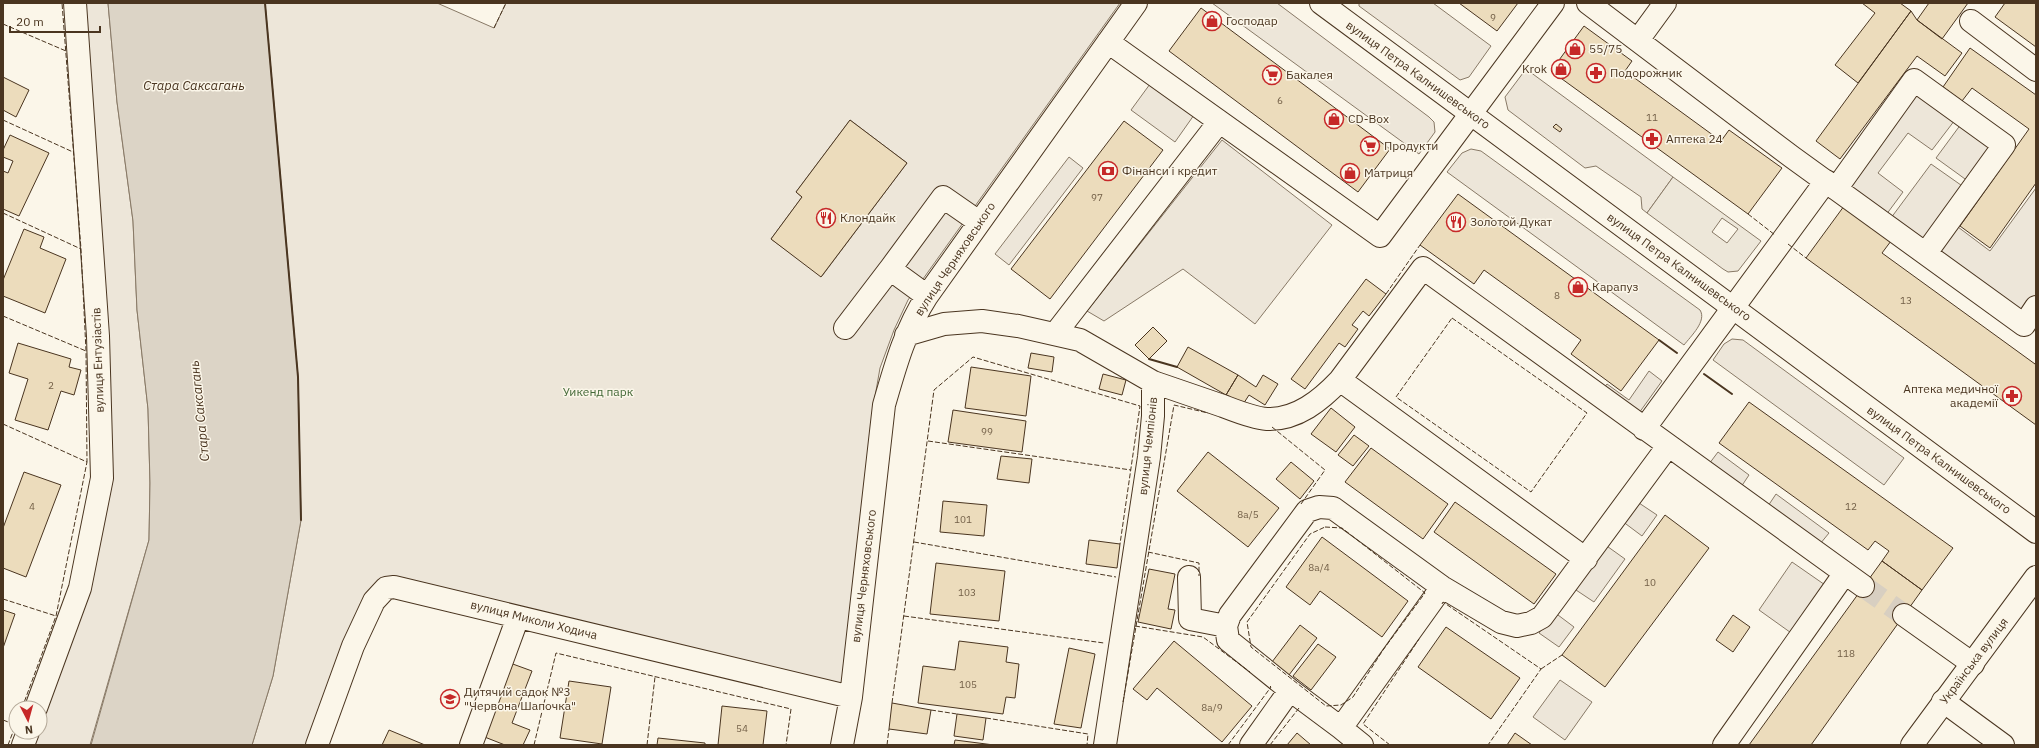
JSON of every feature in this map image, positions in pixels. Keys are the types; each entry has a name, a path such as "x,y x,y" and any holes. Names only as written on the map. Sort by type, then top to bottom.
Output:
{"street":[{"name":"вулиця Ентузіастів","path":"39,700 80,588 102,478 98,336 75,3"},
{"name":"вулиця Черняховського","path":"842,745 850,697 884,405 897,359 906,335 927,296 1136,3"},
{"name":"вулиця Петра Калнишевського","path":"1322,3 2036,532"},
{"path":"1108,42 1380,236 1553,3"},
{"path":"1588,3 1831,185 2024,324 2036,308"},
{"path":"1638,40 1665,3"},
{"path":"1971,21 2036,70"},
{"path":"1644,429 1733,307 1914,80 2004,145 1926,254"},
{"path":"1055,334 1219,122"},
{"path":"845,328 943,197 979,222"},
{"path":"1153,382 1236,411 1266,419 1285,417 1315,404 1340,380 1423,268 1863,586"},
{"path":"890,269 927,296"},
{"name":"вулиця Чемпіонів","path":"906,335 944,324 982,321 1018,326 1080,340 1153,382 1153,416 1149,457 1105,745"},
{"path":"1340,380 1586,559"},
{"path":"1362,745 1228,640 1226,626 1230,615 1307,511 1319,507 1333,508 1442,588 1501,622 1516,626 1531,623 1542,617 1668,446"},
{"path":"1724,745 1845,573"},
{"path":"1189,577 1190,619 1226,626"},
{"name":"Українська вулиця","path":"1912,745 2036,577"},
{"name":"вулиця Миколи Ходича","path":"317,745 353,646 374,601 386,588 400,587 850,697"},
{"path":"1340,728 1442,588"},
{"path":"1904,615 1973,664"},
{"path":"471,745 518,617"},
{"path":"1251,745 1290,690"},
{"path":"1943,702 2003,745"}],"green space":[{"path":"75,3 108,3 117,102 133,221 137,310 148,409 150,483 149,540 90,745 23,745 25,740 48,740 48,700 42,700 102,478"},
{"name":"Уикенд парк","path":"265,3 437,3 494,28 506,3 1120,3 908,300 894,330 880,368 873,408 843,688 386,588 317,745 252,745 273,676 301,520 298,377","holes":["850,120 907,163 822,276 771,239 802,197 796,192"]},
{"path":"1212,3 1277,3 1429,117 1434,122 1435,132 1419,154"},
{"path":"1359,3 1433,3 1491,46 1469,77 1460,80 1359,6"},
{"path":"1526,69 1673,177 1647,213 1642,209 1641,197 1596,166 1585,168 1508,110 1505,97"},
{"path":"1150,84 1194,115 1175,142 1131,110"},
{"path":"1915,85 1958,116 1932,150 1908,133 1878,173 1903,192 1883,219 1840,188"},
{"path":"1964,120 2000,146 1972,184 1936,158"},
{"path":"1222,140 1332,225 1255,324 1183,269 1104,321 1087,311"},
{"path":"1471,149 1481,151 1700,310 1702,314 1700,324 1684,345 1447,172 1462,153"},
{"path":"1069,157 1083,168 1009,265 995,254"},
{"path":"1931,164 1968,190 1924,248 1888,222"},
{"path":"2036,188 2036,299 2022,318 1933,253 1954,224 1990,251"},
{"path":"1732,339 1743,340 1904,458 1884,485 1713,360 1724,344"},
{"path":"1649,371 1662,381 1634,420 1599,394 1607,384 1629,400"},
{"path":"1718,452 1749,475 1741,487 1709,464"},
{"path":"1776,494 1829,533 1820,544 1768,506"},
{"path":"1636,501 1657,515 1642,536 1622,521"},
{"path":"1604,544 1625,559 1594,602 1573,588"},
{"path":"1792,562 1828,587 1794,635 1759,610"},
{"path":"1554,612 1574,627 1559,647 1539,633"},
{"path":"1560,680 1592,702 1565,740 1533,717"}],"shaded area":[{"path":"1673,177 1761,241 1738,271 1728,272 1647,213","holes":["1722,218 1738,229 1727,243 1712,232"]}],"water":[{"name":"Стара Саксагань","path":"108,3 265,3 298,377 301,520 273,676 252,745 91,745 149,540 150,483 148,409 137,310 133,221 117,102"}],"building":[{"path":"1459,3 1518,3 1497,31"},
{"path":"1862,3 1900,3 1911,11 1858,83 1835,65 1875,13"},
{"path":"1929,3 1968,3 1942,39 1917,20"},
{"path":"2005,3 2036,3 2036,47 1995,17"},
{"path":"1201,8 1390,149 1358,192 1169,51"},
{"path":"1911,11 1917,20 1962,53 1945,76 1917,56 1840,159 1816,141"},
{"path":"1584,26 1632,61 1625,71 1721,141 1729,130 1782,168 1748,214 1551,71"},
{"path":"1970,48 2036,95 2036,183 1990,248 1960,226 2029,129 1972,88 1962,101 1943,87"},
{"path":"3,77 29,90 16,117 3,110"},
{"name":"Клондайк","path":"850,120 907,163 821,277 771,239 802,197 796,192"},
{"path":"1124,121 1163,150 1050,299 1011,269"},
{"path":"1556,124 1562,129 1560,132 1553,127"},
{"path":"10,135 49,153 19,216 3,209 3,171 8,173 13,161 3,157 3,150"},
{"path":"1458,194 1659,340 1621,391 1571,354 1581,340 1484,270 1474,284 1420,245"},
{"path":"1847,202 1894,237 1882,253 2035,364 2036,362 2036,425 1806,258"},
{"path":"24,229 44,237 40,248 66,259 45,313 3,296 3,280"},
{"path":"1366,279 1386,294 1369,316 1363,311 1352,325 1358,329 1345,347 1339,343 1305,389 1291,379"},
{"path":"1153,327 1167,341 1149,359 1135,345"},
{"path":"18,343 71,359 69,367 81,370 74,395 61,391 48,430 15,420 28,379 9,373"},
{"path":"1188,347 1238,375 1226,395 1177,367"},
{"path":"1031,353 1054,357 1052,372 1028,368"},
{"path":"971,367 1031,376 1026,416 965,408"},
{"path":"1103,374 1126,380 1122,395 1099,389"},
{"path":"1238,375 1256,387 1263,375 1278,384 1265,405 1249,395 1242,406 1226,395"},
{"path":"1749,402 1953,548 1922,590 1882,561 1889,551 1875,541 1868,550 1719,443"},
{"path":"1331,408 1355,427 1336,452 1311,434"},
{"path":"953,410 1026,421 1022,452 948,442"},
{"path":"1354,435 1369,446 1353,466 1338,455"},
{"path":"1371,448 1448,504 1423,539 1345,482"},
{"path":"1208,452 1279,508 1248,547 1177,491"},
{"path":"1001,456 1032,459 1029,483 997,479"},
{"path":"1291,462 1314,481 1300,499 1276,479"},
{"path":"24,472 61,485 26,577 3,568 3,528"},
{"path":"943,501 987,505 984,536 940,532"},
{"path":"1455,502 1556,574 1534,604 1434,532"},
{"path":"1665,515 1709,548 1605,687 1562,655"},
{"path":"1322,537 1408,601 1382,637 1320,591 1310,605 1286,587"},
{"path":"1089,540 1120,544 1117,568 1086,564"},
{"path":"1882,561 1922,590 1811,745 1749,745"},
{"path":"936,563 1005,571 999,621 930,614"},
{"path":"1149,569 1175,574 1168,609 1175,610 1171,629 1138,622"},
{"path":"3,610 15,614 3,648"},
{"path":"1733,615 1750,627 1733,652 1716,640"},
{"path":"1300,625 1317,638 1289,675 1272,662"},
{"path":"1446,627 1520,678 1491,719 1418,667"},
{"path":"959,641 1008,647 1006,662 1019,664 1015,698 1006,697 1003,714 918,703 923,666 955,670"},
{"path":"1174,641 1252,706 1222,742 1157,688 1147,700 1133,689"},
{"path":"1318,644 1336,657 1311,690 1293,676"},
{"path":"1069,648 1095,654 1081,728 1054,724"},
{"path":"510,663 532,671 512,723 530,730 523,745 505,745 482,736"},
{"path":"569,681 611,687 602,744 560,738"},
{"path":"892,703 931,710 927,734 889,729"},
{"path":"722,706 767,711 763,745 718,745"},
{"path":"957,714 986,718 983,740 954,736"},
{"path":"389,730 425,745 382,745"},
{"path":"1297,733 1311,745 1287,745"},
{"path":"1515,733 1532,745 1507,745"},
{"path":"658,738 705,743 705,745 657,745"},
{"path":"955,740 994,745 954,745"}],"tunnel":[{"path":"1863,586 1904,615"}],"fence":[{"path":"3,424 87,462 86,351 81,249 62,3"},
{"path":"494,28 506,3"},
{"path":"3,24 66,51"},
{"path":"3,120 73,152"},
{"path":"3,213 81,249"},
{"path":"1748,214 1775,235"},
{"path":"1788,244 1806,258"},
{"path":"1386,294 1420,245"},
{"path":"3,316 86,351"},
{"path":"1452,318 1587,413 1531,492 1396,397 1452,318"},
{"path":"892,703 934,390 973,357 1140,406 1120,544"},
{"path":"1123,702 1174,405 1208,413"},
{"path":"1272,427 1325,470 1301,504"},
{"path":"928,441 1131,470"},
{"path":"25,700 56,616 87,462"},
{"path":"1325,527 1342,528 1425,593 1383,650 1353,697 1341,705 1326,706 1251,647 1247,622 1310,534 1325,527"},
{"path":"914,542 1116,577"},
{"path":"1148,552 1199,563 1199,576"},
{"path":"3,599 56,616"},
{"path":"1442,604 1443,602 1541,669 1488,745"},
{"path":"904,616 1104,643"},
{"path":"1135,626 1203,637 1250,672"},
{"path":"1390,745 1363,724 1419,639"},
{"path":"534,745 556,653 791,709 786,745"},
{"path":"1541,669 1562,655"},
{"path":"647,745 655,677"},
{"path":"1228,745 1271,687 1270,686"},
{"path":"1270,745 1299,708"},
{"path":"931,710 957,714"},
{"path":"986,718 1088,734 1087,745"},
{"path":"3,720 8,722"},
{"path":"887,745 889,729"},
{"path":"8,745 10,740"}],"wall":[{"path":"265,3 298,377 301,520"},
{"path":"1659,340 1677,353"},
{"path":"1149,359 1177,367"},
{"path":"1704,374 1732,394"}],"place":[{"name":"Господар","path":"1212,21"},
{"name":"55/75","path":"1575,49"},
{"name":"Krok","path":"1561,69"},
{"name":"Подорожник","path":"1596,73"},
{"name":"Бакалея","path":"1272,75"},
{"name":"CD-Box","path":"1334,119"},
{"name":"Аптека 24","path":"1652,139"},
{"name":"Продукти","path":"1370,146"},
{"name":"Фінанси і кредит","path":"1108,171"},
{"name":"Матриця","path":"1350,173"},
{"name":"Клондайк","path":"826,218"},
{"name":"Золотой Дукат","path":"1456,222"},
{"name":"Карапуз","path":"1578,287"},
{"name":"Аптека медичної академії","path":"2012,396"},
{"name":"Дитячий садок №3 \"Червона Шапочка\"","path":"450,699"}]}
